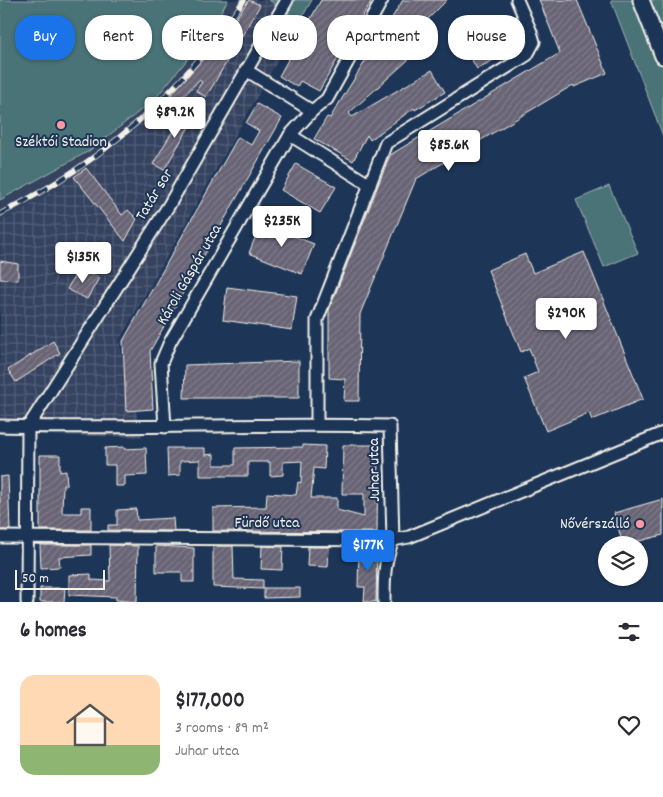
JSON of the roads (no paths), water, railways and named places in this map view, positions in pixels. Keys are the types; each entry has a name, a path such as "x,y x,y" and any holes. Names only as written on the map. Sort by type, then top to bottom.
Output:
{"street":[{"name":"Tatár sor","path":"28,427 169,205 286,0"},
{"name":"Károli Gáspár utca","path":"165,427 161,364 170,342 290,135 312,111 326,100 382,0"},
{"path":"0,426 165,427 317,424 317,320 386,143 527,55 534,42 517,0"},
{"path":"641,0 663,56"},
{"path":"246,70 312,111"},
{"path":"290,135 370,185"},
{"name":"Juhar utca","path":"317,424 390,426 393,540 386,556 384,602"},
{"path":"27,602 28,427"},
{"name":"Fürdő utca","path":"0,537 393,540 409,537 663,433"}],"railway":[{"path":"0,214 72,172 136,123 193,66 244,0"}],"place":[{"name":"Széktói Stadion","path":"61,125"},
{"name":"Nővérszálló","path":"640,524"}]}
